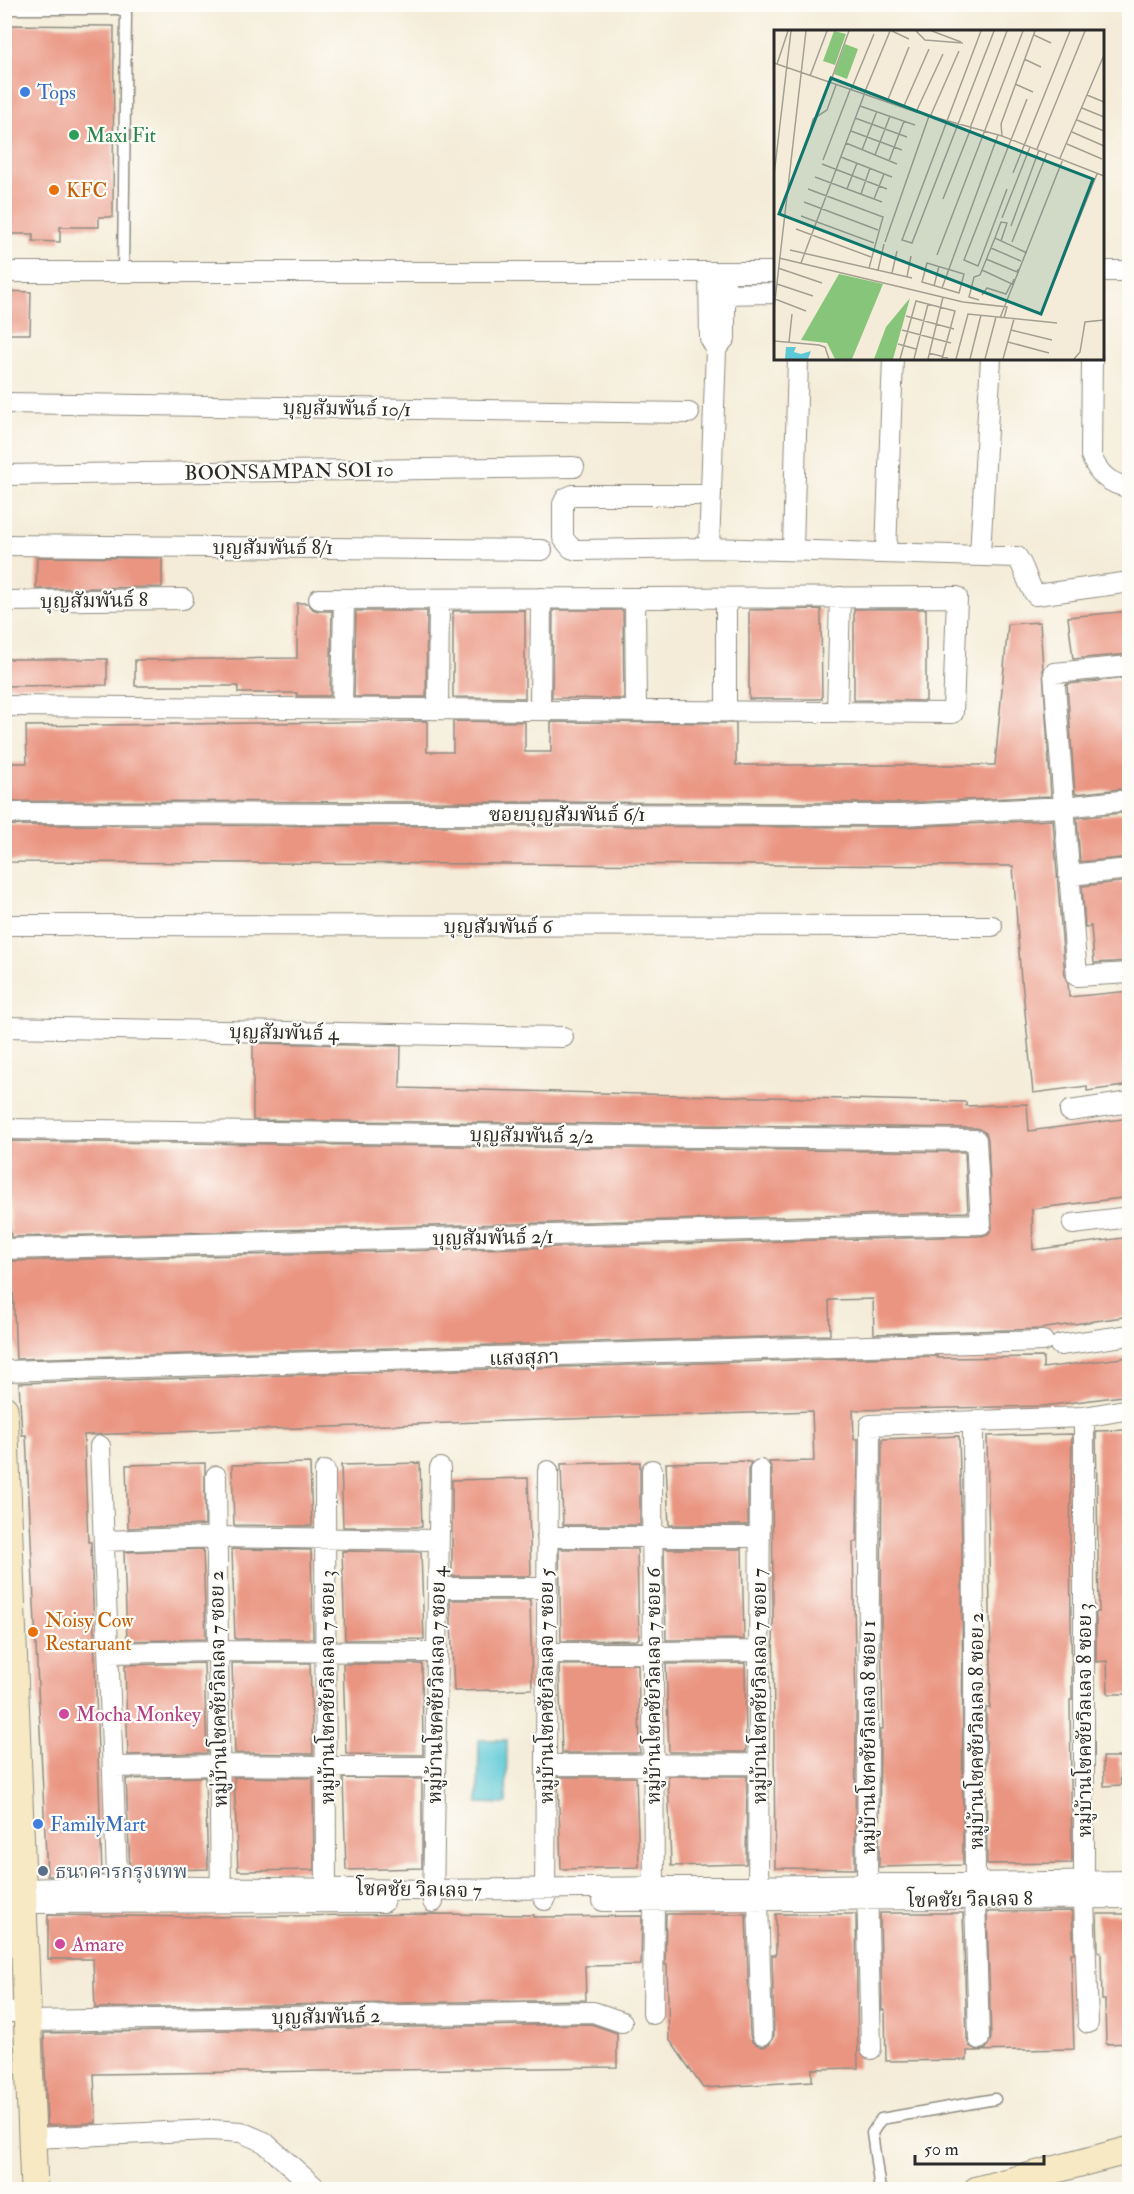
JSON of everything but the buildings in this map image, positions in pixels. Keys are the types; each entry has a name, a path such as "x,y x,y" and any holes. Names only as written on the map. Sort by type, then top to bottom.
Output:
{"street":[{"path":"4,272 774,272"},
{"path":"716,349 725,338 725,294 717,272"},
{"path":"709,548 716,349 710,338 717,272"},
{"path":"1104,272 1130,272"},
{"path":"725,294 774,293"},
{"path":"793,549 798,360"},
{"path":"886,552 893,360"},
{"path":"980,555 991,360"},
{"path":"1092,360 1090,455 1101,474 1112,482 1130,488"},
{"name":"บุญสัมพันธ์ 10/1","path":"4,403 689,412"},
{"name":"BOONSAMPAN SOI 10","path":"4,475 574,467"},
{"path":"711,495 573,495 566,498 562,504 563,538 571,548 577,550 793,549 1017,557 1023,565 1030,588 1036,595 1130,582"},
{"name":"บุญสัมพันธ์ 8/1","path":"4,545 542,550"},
{"path":"726,597 726,711"},
{"path":"837,712 840,597"},
{"path":"4,706 953,713 957,597 319,599"},
{"path":"540,710 541,598"},
{"path":"635,598 636,710"},
{"name":"บุญสัมพันธ์ 8","path":"4,602 183,599"},
{"path":"342,708 344,599"},
{"path":"438,709 439,599"},
{"path":"1130,666 1054,673 1077,976 1130,973"},
{"name":"ซอยบุญสัมพันธ์ 6/1","path":"4,813 900,815 1064,807 1130,801"},
{"path":"1069,874 1130,869"},
{"name":"บุญสัมพันธ์ 6","path":"4,925 992,926"},
{"name":"บุญสัมพันธ์ 4","path":"4,1027 563,1037"},
{"path":"1070,1111 1130,1102"},
{"name":"บุญสัมพันธ์ 2/2","path":"4,1129 976,1140 981,1224"},
{"path":"1073,1224 1130,1217"},
{"name":"บุญสัมพันธ์ 2/1","path":"4,1250 981,1224"},
{"name":"แสงสุภา","path":"4,1371 1051,1343 1130,1335"},
{"path":"4,1409 10,1714 19,1901 21,2015 34,2138 34,2189 17,2190"},
{"path":"974,1422 1084,1417 1130,1409"},
{"name":"หมู่บ้านโชคชัยวิลเลจ 8 ซอย 3","path":"1084,1417 1084,1890 1088,2023"},
{"name":"หมู่บ้านโชคชัยวิลเลจ 8 ซอย 1","path":"871,2049 867,1893 870,1425 974,1422"},
{"name":"หมู่บ้านโชคชัยวิลเลจ 8 ซอย 2","path":"974,1422 975,1891 979,2039"},
{"path":"100,1446 118,1894"},
{"name":"หมู่บ้านโชคชัยวิลเลจ 7 ซอย 4","path":"433,1896 440,1468"},
{"name":"หมู่บ้านโชคชัยวิลเลจ 7 ซอย 6","path":"652,1470 654,1894 652,2013"},
{"name":"หมู่บ้านโชคชัยวิลเลจ 7 ซอย 7","path":"760,1470 758,1894 762,2035"},
{"name":"หมู่บ้านโชคชัยวิลเลจ 7 ซอย 3","path":"326,1471 327,1895"},
{"name":"หมู่บ้านโชคชัยวิลเลจ 7 ซอย 5","path":"545,1895 548,1471"},
{"name":"หมู่บ้านโชคชัยวิลเลจ 7 ซอย 2","path":"216,1476 221,1894"},
{"path":"104,1541 216,1537 438,1540"},
{"path":"547,1537 760,1537"},
{"path":"438,1588 547,1588"},
{"path":"547,1653 760,1651"},
{"path":"109,1653 437,1652"},
{"path":"546,1765 759,1764"},
{"path":"114,1767 219,1765 435,1767"},
{"name":"โชคชัย วิลเลจ 8","path":"1084,1890 1130,1881"},
{"name":"โชคชัย วิลเลจ 8","path":"812,1893 1084,1890 1130,1898"},
{"name":"โชคชัย วิลเลจ 7","path":"19,1901 118,1894 433,1896 812,1893"},
{"name":"บุญสัมพันธ์ 2","path":"21,2015 594,2012 622,2022"},
{"path":"34,2138 211,2130 241,2132 264,2142 318,2190"},
{"path":"977,2190 1130,2150"}],"lane":[{"path":"4,9 119,9 126,13 123,272"},
{"path":"880,2190 872,2133 881,2119 995,2099"}],"water":[{"path":"479,1740 507,1740 506,1804 478,1803"}],"place":[{"name":"Tops","path":"25,92"},
{"name":"Maxi Fit","path":"74,135"},
{"name":"KFC","path":"54,190"},
{"name":"Noisy Cow Restaruant","path":"33,1632"},
{"name":"Mocha Monkey","path":"64,1714"},
{"name":"FamilyMart","path":"38,1824"},
{"name":"ธนาคารกรุงเทพ","path":"43,1871"},
{"name":"Amare","path":"60,1944"}]}
